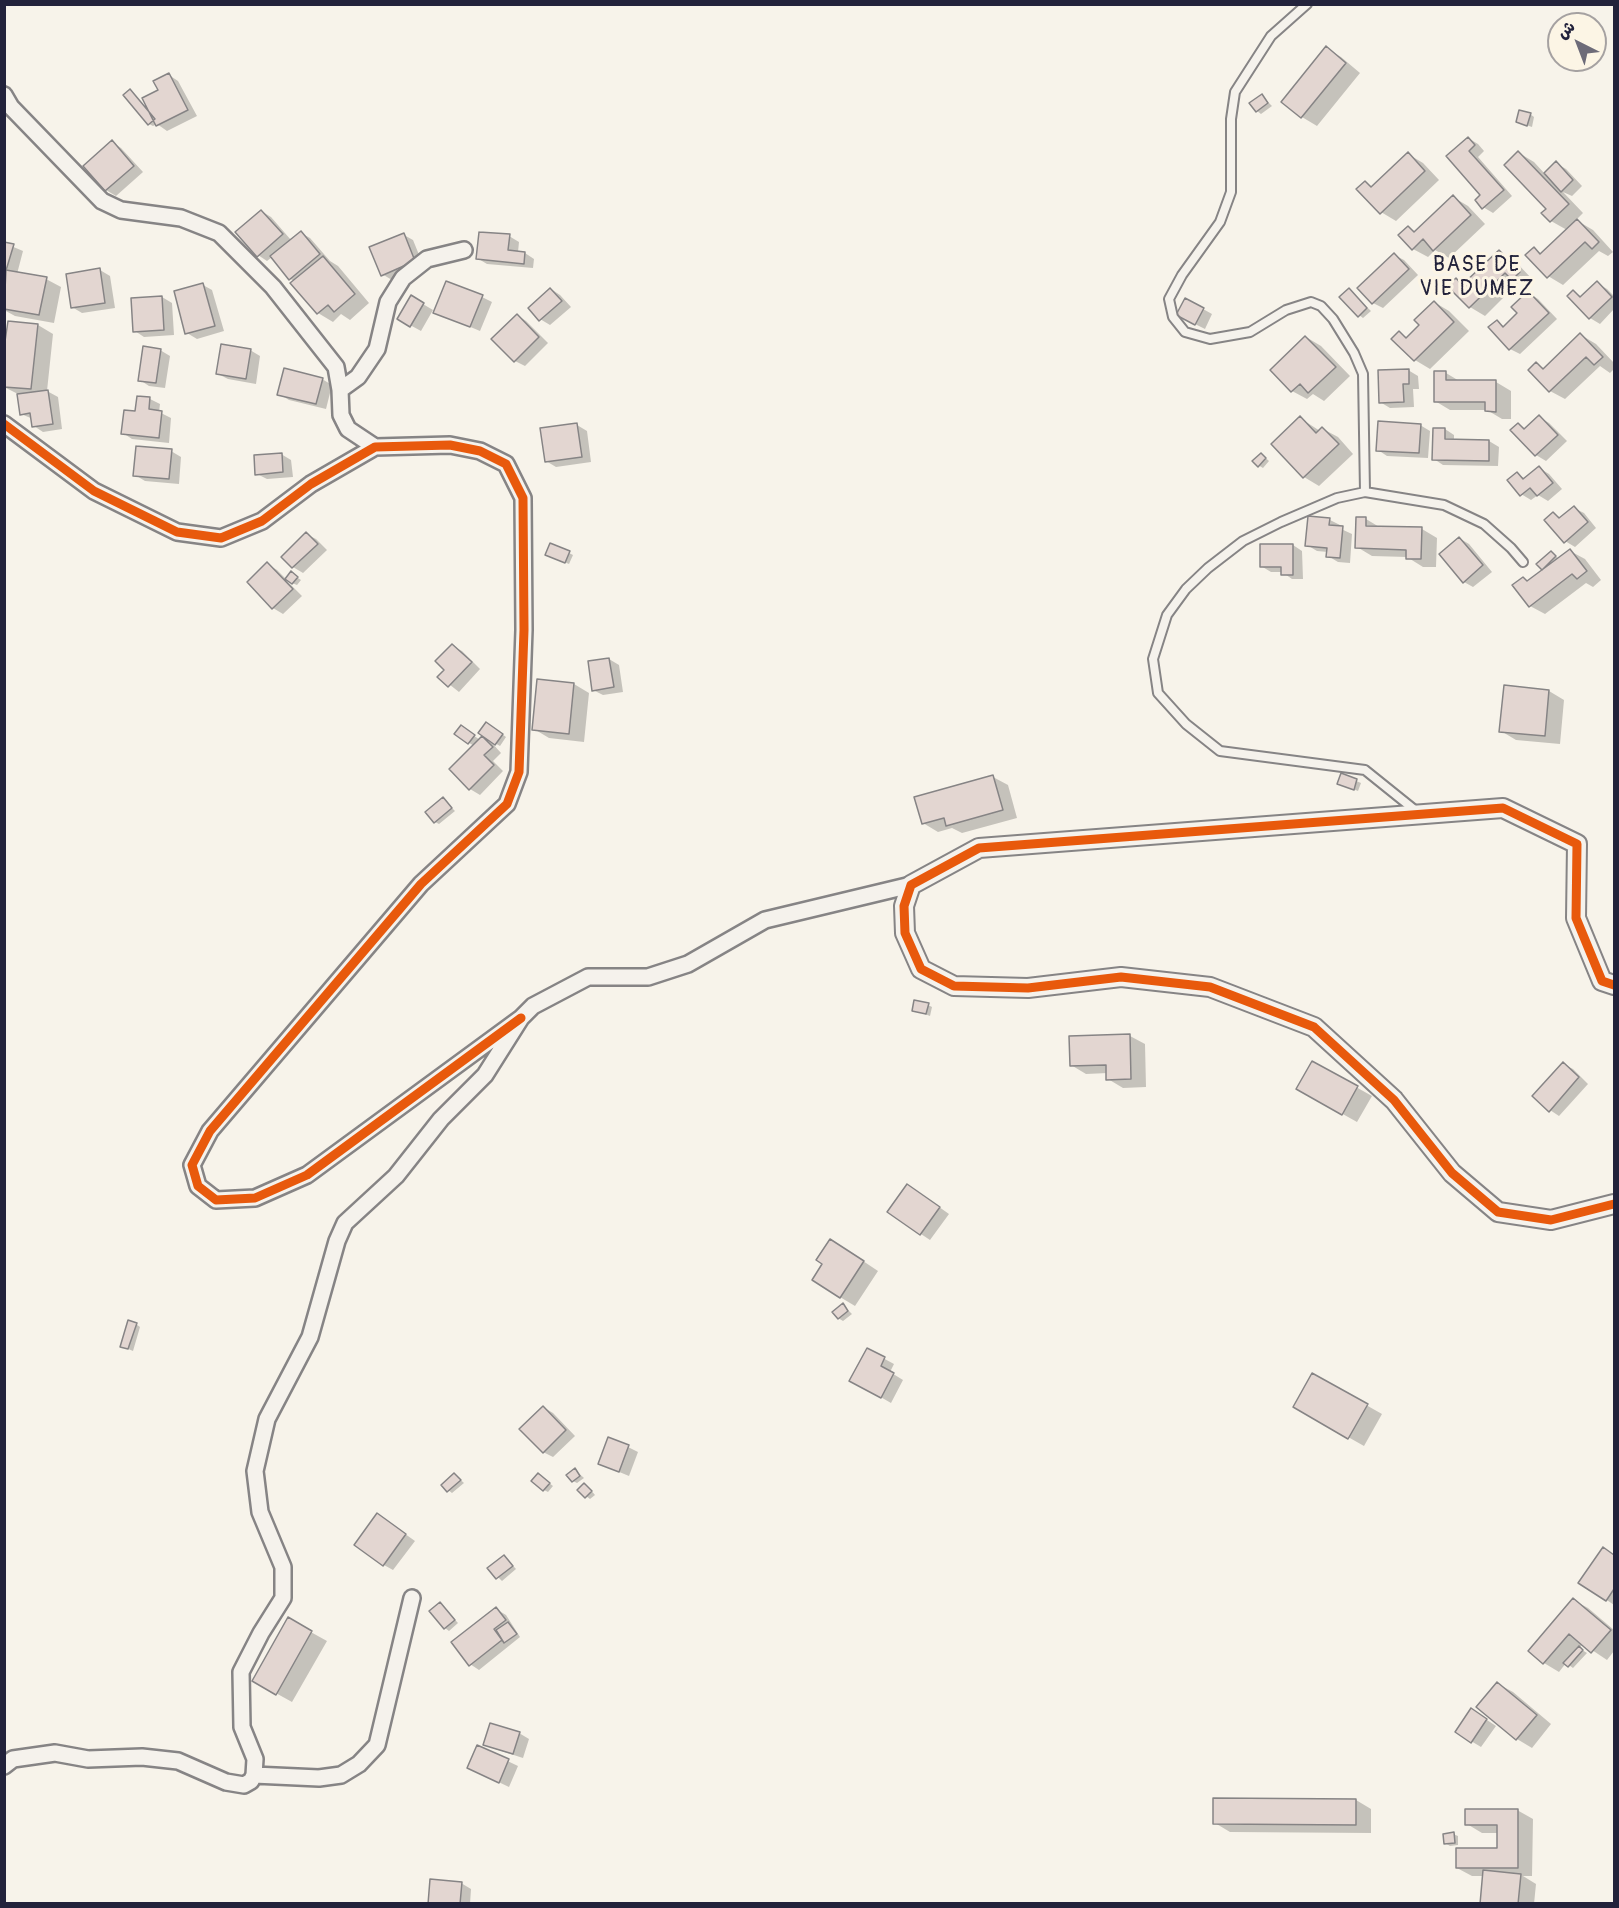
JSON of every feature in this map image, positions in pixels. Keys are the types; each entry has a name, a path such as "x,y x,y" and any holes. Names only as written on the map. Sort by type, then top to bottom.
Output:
{"street":[{"path":"4,95 11,107 102,201 121,210 181,218 219,233 273,287 336,367 341,415 348,429 375,447"},
{"path":"340,390 358,377 377,349 388,302 403,278 426,259 464,250"},
{"path":"4,424 94,491 177,532 221,538 262,521 310,484 375,447 450,445 480,452 506,464 523,498 524,630 519,772 507,804 421,884 210,1131 192,1165 198,1185 216,1200 255,1198 306,1175 521,1018 533,1006 588,977 648,977 688,964 765,920 911,885 978,848 1503,808 1577,844 1576,918 1602,981 1614,985"},
{"path":"911,885 904,906 905,933 921,969 954,986 1028,988 1121,977 1210,987 1314,1027 1394,1100 1452,1173 1498,1212 1551,1220 1614,1204"},
{"path":"4,1766 14,1759 55,1754 88,1759 142,1757 178,1761 226,1782 244,1785 250,1781 254,1774 255,1759 242,1727 242,1672 261,1633 283,1598 283,1567 261,1512 255,1472 267,1419 310,1337 337,1242 345,1223 396,1176 441,1119 485,1075 521,1018"},
{"path":"254,1774 319,1778 341,1775 359,1764 377,1745 412,1598"}],"lane":[{"path":"1307,4 1270,36 1235,92 1231,119 1232,192 1220,222 1182,275 1169,299 1173,317 1185,332 1210,339 1250,332 1286,310 1311,302 1321,306 1333,319 1354,353 1363,374 1365,492"},
{"path":"1420,814 1365,770 1220,751 1186,724 1158,693 1154,659 1167,615 1186,589 1243,541 1337,498 1365,492 1444,506 1484,524 1512,548 1523,562"}],"building":[{"path":"1326,46 1346,63 1301,118 1281,102"},
{"path":"169,73 188,110 156,126 142,98 158,90 153,81"},
{"path":"130,89 155,119 148,125 123,95"},
{"path":"1262,94 1268,103 1256,112 1249,103"},
{"path":"1519,110 1531,113 1527,126 1516,122"},
{"path":"1468,137 1475,145 1469,151 1504,190 1482,209 1475,200 1480,195 1446,156"},
{"path":"112,140 134,166 105,191 83,166"},
{"path":"1518,151 1569,204 1550,222 1541,213 1546,209 1504,165"},
{"path":"1408,152 1425,171 1380,214 1356,189 1365,181 1371,187"},
{"path":"1556,161 1573,180 1561,192 1544,173"},
{"path":"1453,195 1471,215 1433,251 1423,239 1412,250 1398,235 1408,226 1414,232"},
{"path":"261,210 283,234 257,257 235,232"},
{"path":"1577,219 1599,242 1592,249 1585,242 1547,278 1525,255 1534,247 1540,254"},
{"path":"301,231 320,254 289,280 270,256"},
{"path":"479,232 510,234 508,250 525,252 524,264 476,259"},
{"path":"404,233 415,261 381,276 369,247"},
{"path":"4,242 14,244 4,277"},
{"path":"1499,250 1520,272 1512,280 1505,273 1469,308 1447,286 1456,278 1462,285"},
{"path":"1394,253 1409,269 1372,304 1357,288"},
{"path":"323,256 355,294 334,312 328,305 317,314 290,283"},
{"path":"100,268 105,303 71,308 66,274"},
{"path":"6,270 47,277 39,315 4,309"},
{"path":"446,281 483,295 470,327 433,313"},
{"path":"1597,281 1612,297 1589,319 1567,296 1573,290 1580,297"},
{"path":"203,283 215,326 185,334 174,291"},
{"path":"550,288 562,301 539,321 528,308"},
{"path":"1349,288 1367,308 1358,317 1339,297"},
{"path":"1528,291 1549,313 1509,350 1488,327 1497,320 1503,327 1517,313 1511,307"},
{"path":"411,295 424,303 410,327 397,319"},
{"path":"162,296 164,330 133,332 131,298"},
{"path":"1185,298 1204,308 1195,325 1176,315"},
{"path":"1434,301 1454,322 1414,361 1391,339 1399,331 1406,338 1419,325 1414,320"},
{"path":"517,314 539,337 514,362 491,339"},
{"path":"8,321 38,324 31,389 4,387 4,348"},
{"path":"1580,333 1603,357 1594,365 1586,357 1549,392 1528,370 1536,362 1543,369"},
{"path":"1305,336 1336,367 1308,393 1300,384 1291,392 1270,370"},
{"path":"221,344 251,349 246,379 216,374"},
{"path":"143,346 161,349 156,383 138,381"},
{"path":"284,368 323,378 316,404 277,395"},
{"path":"1409,369 1409,384 1403,384 1404,402 1379,403 1378,370"},
{"path":"1434,371 1446,371 1446,380 1496,380 1496,412 1485,411 1485,402 1434,402"},
{"path":"48,390 53,424 32,427 30,413 20,415 17,394"},
{"path":"137,396 150,397 149,409 162,411 159,438 121,434 124,410 135,411"},
{"path":"1539,415 1558,435 1535,456 1510,430 1518,423 1524,429"},
{"path":"1300,416 1316,433 1322,427 1339,444 1303,478 1271,444"},
{"path":"1378,421 1421,424 1419,453 1376,451"},
{"path":"577,423 582,457 545,462 540,428"},
{"path":"1433,428 1445,428 1445,439 1489,440 1489,461 1432,460"},
{"path":"136,446 172,449 169,479 133,476"},
{"path":"282,453 283,472 255,475 254,455"},
{"path":"1261,453 1266,458 1258,467 1252,461"},
{"path":"1539,466 1553,483 1537,496 1530,488 1520,496 1507,480 1517,472 1523,479"},
{"path":"1574,506 1588,522 1564,543 1544,520 1553,512 1559,518"},
{"path":"1308,516 1330,518 1329,525 1343,526 1340,558 1326,557 1327,548 1305,546"},
{"path":"1356,517 1366,517 1366,526 1422,527 1421,559 1406,559 1406,550 1355,548"},
{"path":"306,532 318,544 292,568 281,557"},
{"path":"1459,537 1483,565 1463,583 1439,554"},
{"path":"550,543 570,551 565,563 545,555"},
{"path":"1260,544 1293,544 1293,575 1281,575 1281,567 1260,567"},
{"path":"1570,549 1587,571 1577,579 1572,574 1529,607 1512,585 1523,577 1527,581"},
{"path":"1551,551 1556,556 1542,570 1536,564"},
{"path":"267,562 293,589 272,609 247,582"},
{"path":"291,571 298,577 292,584 285,579"},
{"path":"452,644 472,662 448,687 437,677 444,670 435,661"},
{"path":"609,658 614,687 592,691 588,661"},
{"path":"537,679 574,683 569,734 532,730"},
{"path":"1504,685 1549,690 1545,736 1499,732"},
{"path":"486,722 503,734 495,745 478,733"},
{"path":"461,725 475,735 468,744 454,734"},
{"path":"482,736 493,747 484,755 494,765 469,790 449,769"},
{"path":"1341,773 1357,779 1354,790 1337,784"},
{"path":"993,775 1003,810 946,826 944,818 922,824 914,797"},
{"path":"443,797 452,808 434,823 425,812"},
{"path":"914,1000 929,1003 926,1014 912,1011"},
{"path":"1130,1034 1131,1079 1106,1080 1106,1065 1070,1066 1069,1036"},
{"path":"1312,1061 1358,1086 1342,1115 1296,1089"},
{"path":"1563,1062 1579,1077 1549,1112 1532,1096"},
{"path":"907,1184 940,1207 920,1235 887,1212"},
{"path":"830,1239 864,1261 840,1298 812,1280 822,1264 816,1260"},
{"path":"843,1303 848,1311 838,1319 832,1312"},
{"path":"128,1320 137,1323 128,1349 120,1347"},
{"path":"867,1348 885,1357 881,1366 894,1373 881,1398 849,1381"},
{"path":"1312,1373 1368,1404 1348,1439 1293,1407"},
{"path":"543,1406 566,1430 543,1453 519,1429"},
{"path":"608,1437 629,1445 619,1472 598,1464"},
{"path":"575,1468 580,1476 572,1482 566,1475"},
{"path":"454,1473 461,1480 447,1492 441,1485"},
{"path":"538,1473 550,1483 543,1491 531,1481"},
{"path":"584,1483 592,1491 585,1498 577,1490"},
{"path":"377,1513 406,1534 383,1566 354,1545"},
{"path":"1603,1547 1614,1555 1614,1589 1606,1601 1578,1583"},
{"path":"504,1555 513,1566 496,1579 487,1568"},
{"path":"1573,1598 1611,1630 1591,1653 1569,1634 1543,1664 1528,1651"},
{"path":"440,1602 455,1620 444,1629 429,1611"},
{"path":"496,1607 506,1620 494,1629 502,1640 469,1666 451,1642"},
{"path":"288,1617 312,1631 276,1695 252,1681"},
{"path":"508,1622 517,1634 504,1643 496,1630"},
{"path":"1579,1646 1583,1650 1568,1667 1563,1663"},
{"path":"1497,1682 1537,1715 1516,1740 1476,1707"},
{"path":"1471,1708 1487,1719 1471,1743 1455,1732"},
{"path":"490,1723 520,1732 513,1754 483,1745"},
{"path":"477,1745 509,1759 499,1783 467,1768"},
{"path":"1213,1798 1356,1799 1356,1825 1213,1824"},
{"path":"1465,1809 1518,1809 1518,1868 1456,1868 1456,1848 1497,1848 1497,1825 1465,1825"},
{"path":"1454,1832 1455,1843 1444,1844 1443,1834"},
{"path":"1483,1870 1521,1874 1518,1904 1480,1904"},
{"path":"430,1879 462,1882 460,1904 428,1904"}],"cycle path":[{"path":"4,424 94,491 177,532 221,538 262,521 311,484 375,447 450,445 480,451 506,464 523,498 524,630 519,772 507,804 421,884 210,1131 192,1165 198,1186 216,1200 255,1198 307,1175 521,1018"},
{"path":"1614,985 1602,981 1576,918 1577,844 1503,808 979,848 911,885 904,906 905,933 921,969 954,986 1028,988 1121,977 1210,987 1314,1027 1394,1100 1452,1173 1498,1212 1551,1220 1614,1204"}],"district":[{"name":"BASE DE VIE DUMEZ","path":"1477,278"}]}
